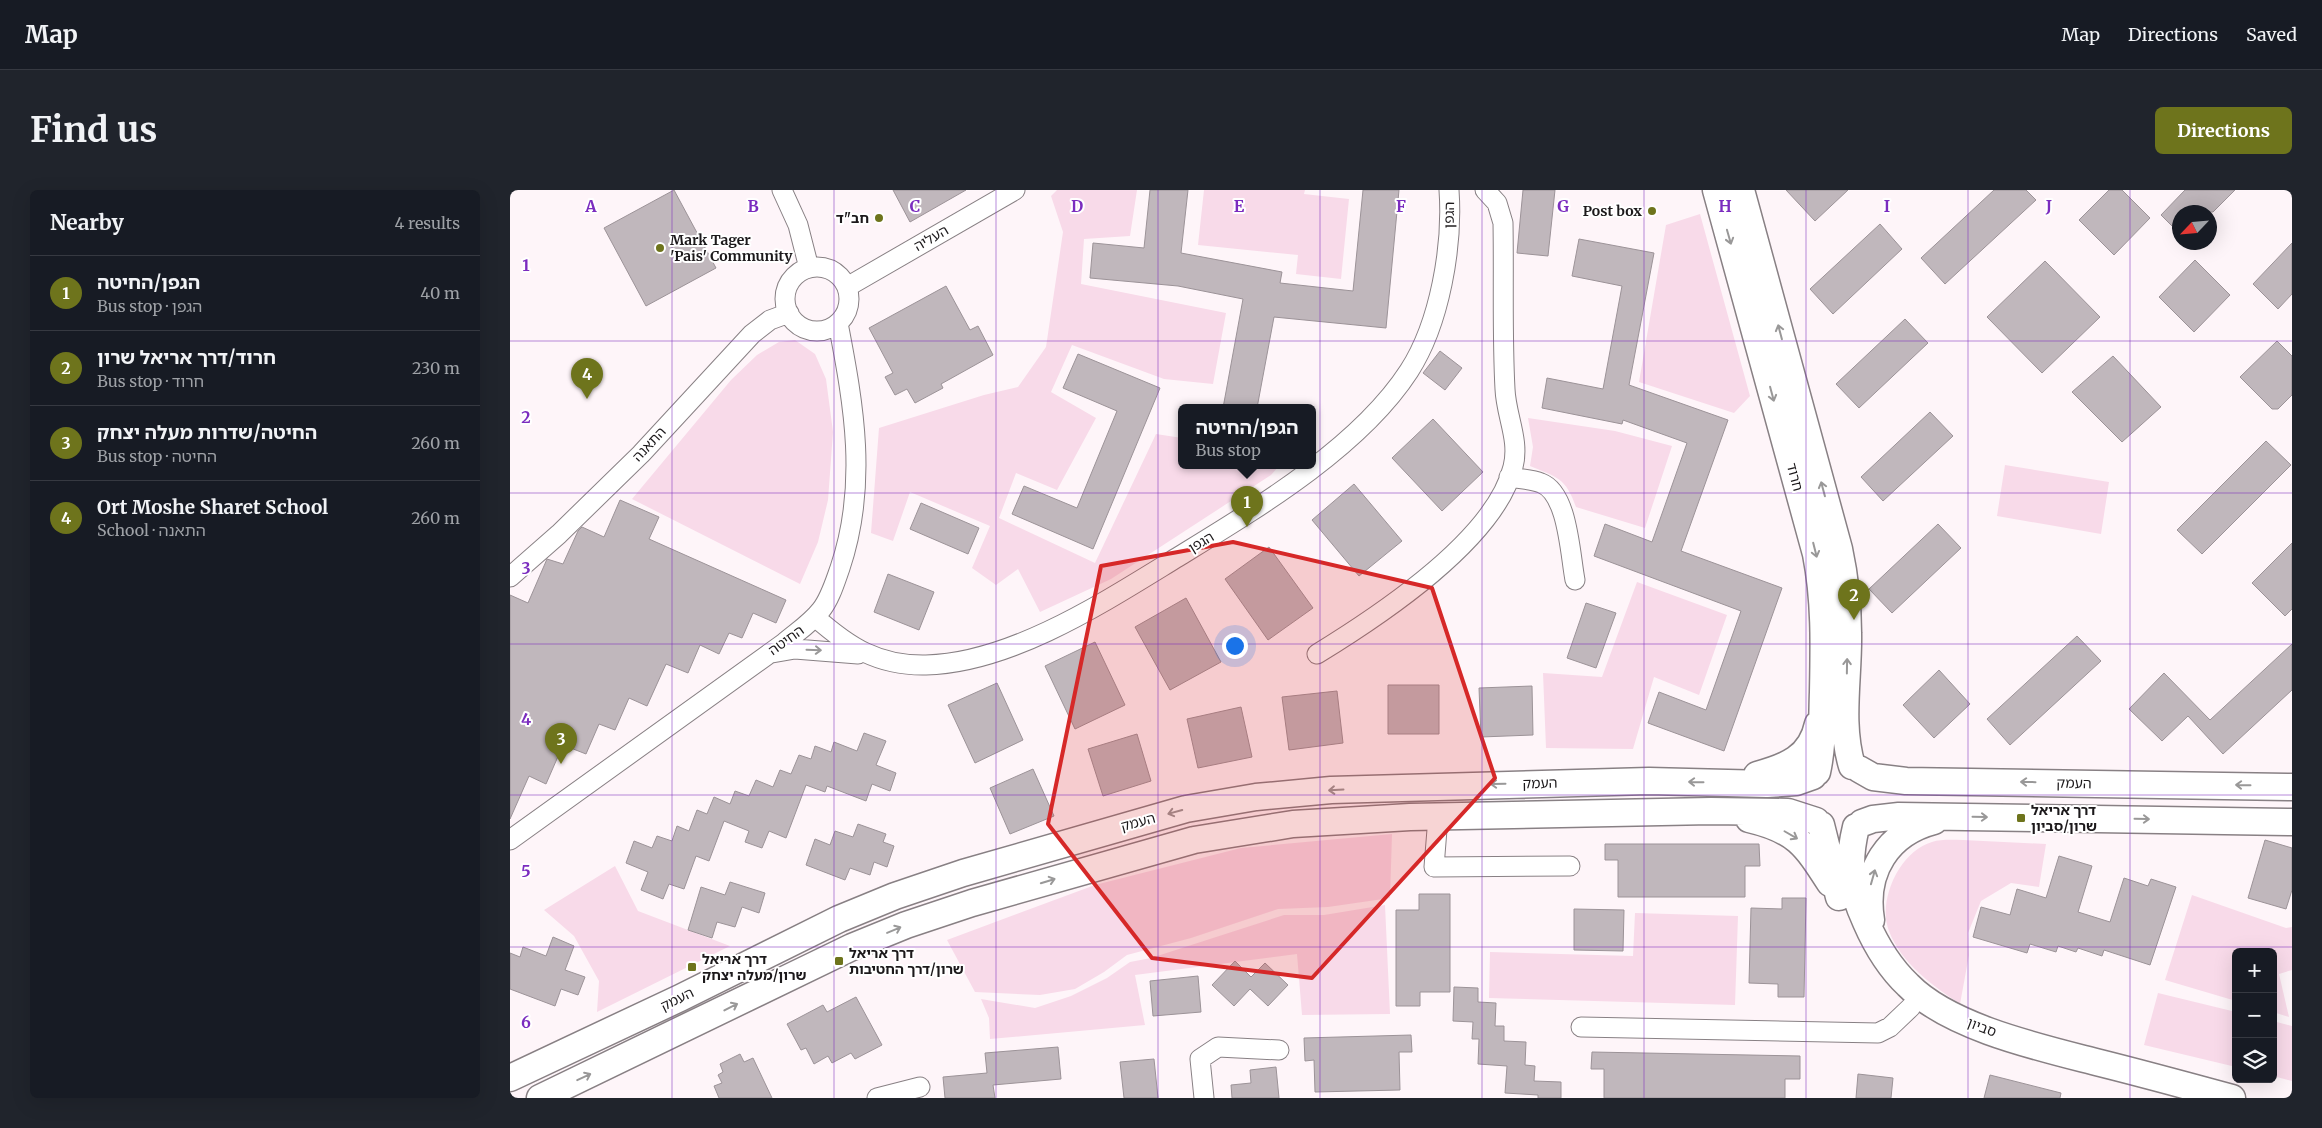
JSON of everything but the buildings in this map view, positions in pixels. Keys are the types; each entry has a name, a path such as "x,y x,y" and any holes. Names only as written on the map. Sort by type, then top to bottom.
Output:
{"main road":[{"name":"חרוד","path":"1716,190 1816,554 1835,699 1846,741 1856,768"},
{"name":"חרוד","path":"1741,190 1839,549 1847,604 1835,699 1815,774"},
{"path":"1835,699 1867,757 1878,766 1906,781"},
{"path":"1734,782 1777,769 1801,757 1815,737 1835,699"},
{"path":"1818,823 1807,804 1808,784 1815,774 1834,764 1856,768 1871,785 1873,795 1868,815 1859,825"},
{"name":"העמק","path":"1856,768 1873,777 1906,781 2292,787"},
{"name":"העמק","path":"510,1078 839,919 894,896 963,873 1186,809 1281,794 1351,789 1649,781 1783,783 1815,774"},
{"path":"1711,811 1767,824 1799,839 1810,852 1841,901"},
{"path":"540,1098 852,947 906,925 972,903 1121,859 1226,833 1293,824 1438,817 1711,811 1788,812 1838,831 1873,819 1899,816 2292,822"},
{"path":"1876,942 1869,907 1869,891 1874,871 1882,856 1903,833 1917,825 1950,817"},
{"name":"סביון","path":"1818,823 1841,901 1862,950 1897,997 1939,1026 1998,1049 2029,1060 2172,1098"},
{"name":"סביון","path":"1859,825 1852,845 1850,875 1860,910 1876,942 1908,986 1946,1012 2033,1045 2232,1098"}],"street":[{"path":"782,190 798,225 808,268"},
{"name":"העליה","path":"847,287 1015,190"},
{"name":"הגפן","path":"1316,464 1360,428 1392,396 1411,369 1429,331 1442,284 1448,246 1449,190"},
{"path":"1318,654 1389,606 1459,548 1485,519 1506,488 1510,477 1516,443 1505,391 1503,223 1497,203 1484,190"},
{"path":"808,268 827,269 842,279 847,287 848,306 838,323 830,328 811,330 794,321 789,313 786,304 788,286 793,278 808,268"},
{"name":"התאנה","path":"510,578 559,534 641,454 752,334 770,320 789,313"},
{"name":"החיטה","path":"510,840 765,654 784,643 823,608 834,586 844,554 853,510 855,485 856,426 838,323"},
{"name":"הגפן","path":"815,617 841,640 866,654 893,663 926,665 958,661 992,652 1033,637 1098,606 1287,488 1310,469"},
{"path":"1510,477 1541,483 1553,491 1561,503 1575,580"},
{"path":"765,654 795,649 866,654"},
{"path":"1438,817 1434,867 1570,866"},
{"path":"1581,1027 1878,1033 1890,1027 1911,1007"},
{"path":"1204,1098 1200,1059 1218,1048 1279,1050"},
{"path":"877,1098 920,1087"}],"highlighted area":[{"path":"1233,542 1432,588 1495,778 1312,978 1152,958 1048,824 1101,566"}],"shaded area":[{"path":"1057,190 1137,190 1130,236 1084,239 1081,284 1226,313 1213,384 1164,379 1072,345 1051,392 1096,418 1057,490 1016,473 999,518 1095,563 1156,434 1178,437 1178,469 1276,469 1271,475 1111,579 1040,612 1018,569 996,585 972,568 990,526 910,492 893,541 871,533 879,428 984,395 1018,387 1046,347 1063,232 1051,196"},
{"path":"1204,190 1305,190 1304,194 1349,199 1341,279 1296,274 1298,255 1198,245"},
{"path":"1700,214 1750,396 1734,413 1639,382 1666,225"},
{"path":"795,340 815,354 826,379 833,432 828,500 818,542 800,584 632,499 731,380 757,355 779,342"},
{"path":"1528,418 1615,431 1672,446 1645,528 1576,507 1564,484 1554,476 1530,466 1533,447"},
{"path":"2005,465 2109,482 2101,534 1997,516"},
{"path":"1637,582 1727,615 1699,695 1654,677 1633,749 1546,748 1543,673 1602,677"},
{"path":"1392,834 1390,898 1328,907 1278,909 1191,938 1127,955 1104,972 1075,989 1040,995 975,992 947,940 1095,885 1241,848"},
{"path":"1963,840 2046,844 2039,887 2011,883 1981,901 1968,933 1969,955 1960,1004 1919,973 1901,953 1889,931 1886,919 1886,905 1894,878 1910,855 1920,847 1932,842"},
{"path":"615,866 638,911 730,946 597,1012 599,981 574,936 544,910"},
{"path":"2192,895 2286,928 2292,927 2292,970 2279,974 2289,1017 2277,1013 2277,948 2232,948 2232,1000 2165,980"},
{"path":"1385,905 1390,1014 1302,1015 1297,954 1135,975 1145,1025 990,1039 989,1018 981,999 1035,1008 1071,996 1107,978 1130,962 1151,958 1284,915 1324,915"},
{"path":"1635,913 1738,916 1735,1005 1489,998 1490,952 1633,956"},
{"path":"2158,993 2232,1011 2232,1066 2144,1045"},
{"path":"2277,1022 2292,1026 2292,1081 2277,1077"}],"place":[{"name":"Post box","path":"1652,211"},
{"name":"חב\"ד","path":"879,218"},
{"name":"Mark Tager 'Pais' Community","path":"660,248"},
{"name":"Ort Moshe Sharet School","path":"587,399"},
{"name":"הגפן/החיטה","path":"1247,527"},
{"name":"חרוד/דרך אריאל שרון","path":"1854,620"},
{"name":"החיטה/שדרות מעלה יצחק","path":"561,764"},
{"name":"דרך אריאל שרון/סביון","path":"2021,818"},
{"name":"דרך אריאל שרון/דרך החטיבות","path":"839,961"},
{"name":"דרך אריאל שרון/מעלה יצחק","path":"692,967"}]}
